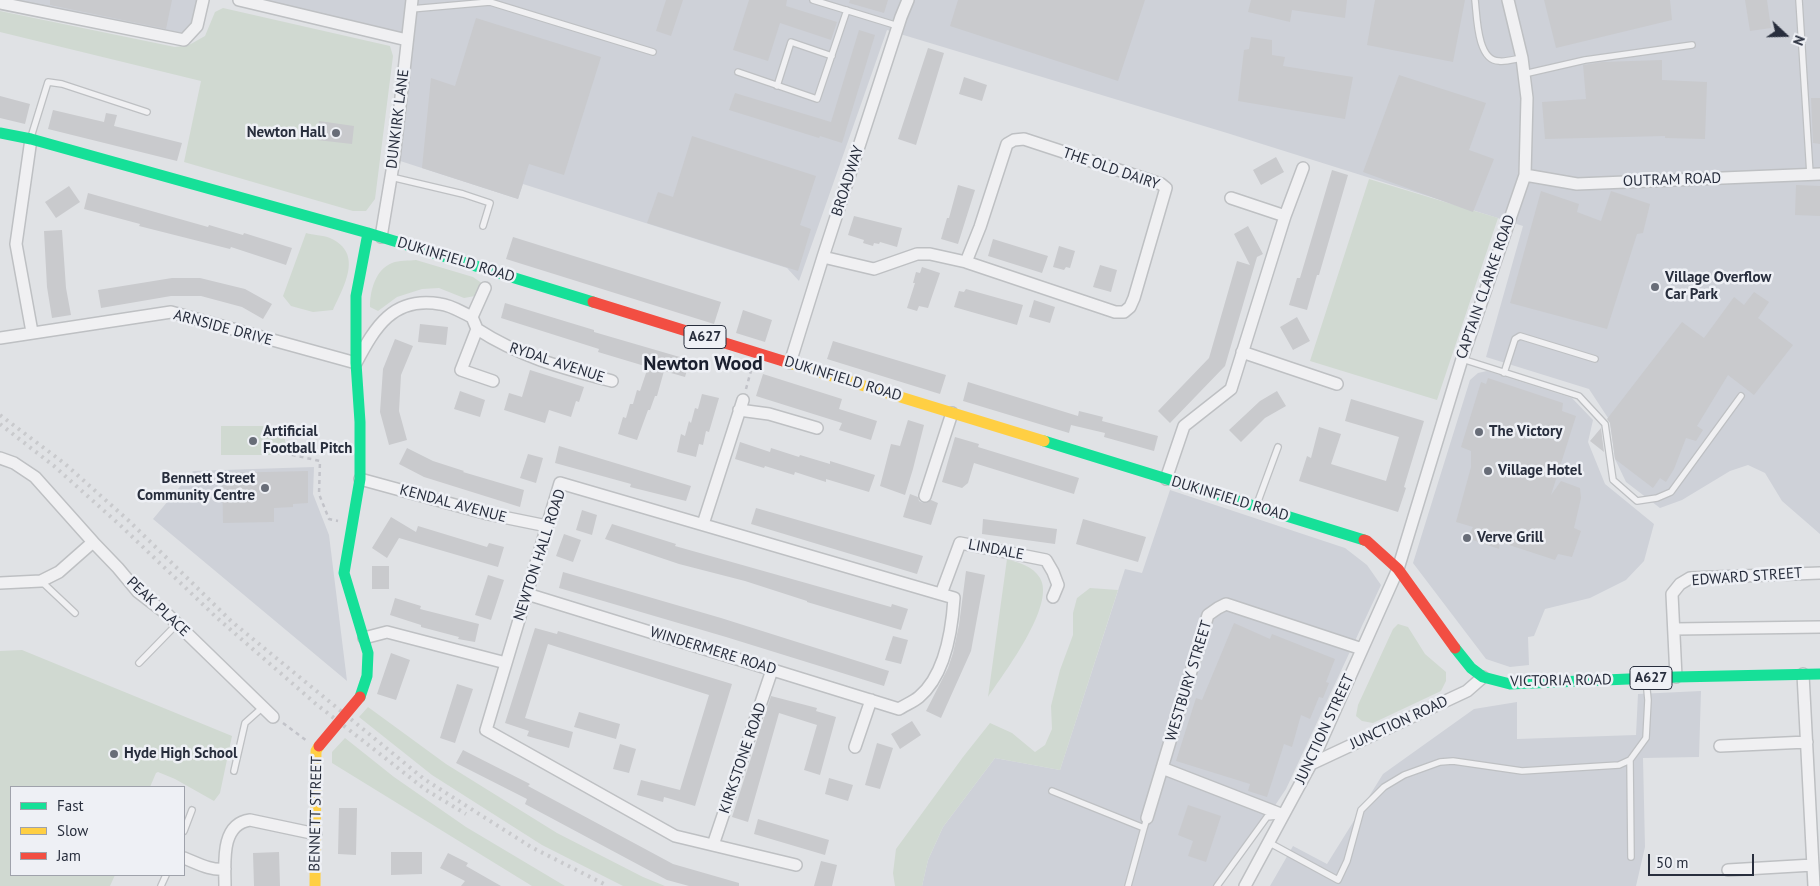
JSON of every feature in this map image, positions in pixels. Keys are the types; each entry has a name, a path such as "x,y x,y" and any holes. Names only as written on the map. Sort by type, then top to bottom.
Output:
{"main road":[{"name":"DUKINFIELD ROAD","path":"0,133 368,233 1367,541 1398,569 1445,637 1471,668 1483,677"},
{"path":"364,638 344,573 360,479 356,296 368,233"},
{"name":"BENNETT STREET","path":"315,886 316,770 318,747 360,697 367,681 369,665 364,638"},
{"name":"VICTORIA ROAD","path":"1483,677 1510,684 1676,677 1820,674"}],"street":[{"path":"0,3 184,40 197,26 203,0"},
{"path":"239,0 407,40"},
{"name":"BROADWAY","path":"790,363 823,256 908,0"},
{"name":"CAPTAIN CLARKE ROAD","path":"1398,569 1462,359 1525,175 1527,98 1522,58 1508,0"},
{"name":"DUNKIRK LANE","path":"381,237 391,177 411,5"},
{"name":"THE OLD DAIRY","path":"823,256 874,269 917,254 930,254 966,262 1115,312 1124,312 1130,307 1134,298 1166,188 1161,184 1024,139 1014,140 1007,144 966,262"},
{"path":"31,140 16,244 32,332"},
{"path":"1166,479 1184,426 1231,389 1285,216 1303,168"},
{"name":"OUTRAM ROAD","path":"1525,175 1577,184 1815,174"},
{"path":"1230,198 1285,216"},
{"path":"472,318 485,288"},
{"path":"356,363 370,336 381,321 392,312 405,306 423,303 442,304 472,318 477,329 461,370 493,381"},
{"name":"ARNSIDE DRIVE","path":"0,338 171,312 356,363"},
{"name":"RYDAL AVENUE","path":"477,329 498,343 524,355 612,381"},
{"path":"1242,352 1337,384"},
{"path":"703,524 741,405 817,428"},
{"path":"925,496 952,413"},
{"name":"PEAK PLACE","path":"0,458 14,463 35,477 138,592 168,615 273,717"},
{"name":"KENDAL AVENUE","path":"360,479 488,514 547,526"},
{"name":"NEWTON HALL ROAD","path":"796,865 675,836 486,730 560,483 940,594"},
{"path":"0,583 41,581 59,572 93,542"},
{"name":"LINDALE","path":"940,594 960,543 1046,560 1058,586 1053,597"},
{"name":"JUNCTION STREET","path":"1245,886 1311,764 1398,569"},
{"name":"EDWARD STREET","path":"1676,677 1672,594 1680,584 1690,578 1820,573"},
{"name":"WINDERMERE ROAD","path":"527,594 899,709 919,697 931,684 941,664 950,635 954,598 940,594"},
{"name":"WESTBURY STREET","path":"1145,823 1208,616 1226,604 1362,648"},
{"path":"1675,629 1820,627"},
{"path":"364,638 387,632 506,663"},
{"name":"KIRKSTONE ROAD","path":"713,845 772,670"},
{"path":"1803,674 1807,742 1815,810 1814,886"},
{"name":"JUNCTION ROAD","path":"1311,764 1467,692 1483,677"},
{"path":"856,747 871,700"},
{"path":"1720,746 1807,742"},
{"path":"1162,768 1283,815"},
{"path":"225,886 225,854 230,834 234,827 243,821 250,820 316,834"},
{"path":"185,858 211,869 225,869"},
{"path":"1728,870 1813,865"}],"lane":[{"path":"813,0 898,26"},
{"path":"1475,0 1483,50 1489,57 1498,62 1522,58"},
{"path":"1799,0 1815,174"},
{"path":"411,5 490,2 653,52"},
{"path":"738,72 817,99 847,10"},
{"path":"777,86 791,42 832,56"},
{"path":"1524,74 1584,60 1692,45"},
{"path":"31,140 48,82 62,84 147,112"},
{"path":"391,177 463,194 490,203 483,226"},
{"path":"1504,373 1515,339 1520,336 1595,359"},
{"path":"1462,359 1579,396 1605,424 1613,480 1637,500 1657,498 1672,492 1741,396"},
{"path":"1255,507 1278,447"},
{"path":"41,581 75,613"},
{"path":"140,663 177,624"},
{"path":"1268,842 1339,883 1362,810 1384,787 1404,776 1440,762 1453,761 1522,771 1619,766 1630,760 1646,738 1648,700 1646,678"},
{"path":"234,771 245,723 263,707"},
{"path":"1630,760 1631,857"},
{"path":"1052,791 1145,823 1128,886"},
{"path":"185,828 192,810"},
{"path":"1217,886 1267,817 1283,815"}],"path":[{"path":"741,405 756,353"},
{"path":"285,426 288,454 320,461 319,494 329,519 352,524"},
{"path":"273,717 318,747"}],"shaded area":[{"path":"0,0 203,0 184,40"},
{"path":"239,0 1820,0 1820,534 1782,501 1765,473 1748,465 1730,471 1682,500 1660,508 1626,482 1615,459 1610,421 1589,389 1486,357 1523,226 1227,133 887,30 799,281 787,268 523,184 518,199 394,159 407,40"},
{"path":"223,8 390,46 393,56 375,199 366,211 353,211 184,162 201,81 0,32 0,11 175,47 189,45 205,36 215,12"},
{"path":"1369,179 1498,218 1437,400 1310,361"},
{"path":"306,233 330,238 340,244 346,252 349,261 346,281 333,310 313,312 291,306 283,296"},
{"path":"416,260 473,277 483,284 475,296 464,298 439,288 422,289 397,297 378,311 370,307 372,288 381,271 386,266 395,262"},
{"path":"1487,371 1572,398 1593,420 1588,442 1605,484 1654,524 1644,561 1626,580 1590,598 1545,609 1534,636 1528,637 1529,665 1510,667 1486,659 1413,563 1470,380 1478,373"},
{"name":"Artificial Football Pitch","path":"221,426 285,426 285,455 221,455"},
{"path":"314,467 313,494 329,535 347,681 153,519 193,471"},
{"path":"1170,490 1345,548 1367,565 1381,585 1286,789 1221,886 922,886 928,860 943,827 995,758 1060,770 1125,569 1142,573"},
{"path":"1007,559 1034,571 1040,578 1043,590 1041,605 1026,639 988,697"},
{"path":"1090,588 1118,590 1060,770 995,758 943,827 928,860 922,886 895,886 893,873 896,849 990,723 1012,733 1035,752 1045,745 1052,729 1051,706 1060,670 1073,635 1073,613 1077,598"},
{"path":"1398,624 1408,627 1425,654 1446,672 1446,681 1441,691 1373,723 1362,721 1356,716 1358,705 1393,629"},
{"name":"Hyde High School","path":"22,650 232,736 220,793 214,801 175,779 158,772 150,786 10,786 10,876 115,876 110,886 0,886 0,651"},
{"path":"1701,691 1699,757 1643,758 1645,847 1636,886 1270,886 1293,846 1327,864 1383,774 1474,709 1517,702 1517,739 1636,735 1638,694"},
{"path":"368,707 446,764 557,833 643,877 665,886 623,886 542,845 432,775 359,717"},
{"path":"345,738 394,777 466,827 565,886 532,886 332,763 332,752"}],"building":[{"path":"50,0 172,0 166,29 50,5"},
{"path":"666,0 683,0 671,36 656,31"},
{"path":"749,0 787,0 786,6 837,22 831,40 780,23 768,61 733,50"},
{"path":"850,0 888,0 884,13 849,3"},
{"path":"958,0 1145,0 1118,81 950,26"},
{"path":"1251,0 1347,0 1345,18 1292,10 1290,22 1248,12"},
{"path":"1375,0 1465,0 1453,62 1367,45"},
{"path":"1544,0 1670,0 1672,20 1556,48"},
{"path":"1745,0 1767,0 1771,28 1750,31"},
{"path":"476,18 601,57 564,175 529,164 518,199 422,168 431,78 455,86"},
{"path":"859,30 875,35 842,143 820,136 819,138 729,110 735,93 831,122"},
{"path":"1251,37 1272,40 1272,55 1285,57 1283,66 1353,77 1345,119 1238,101 1244,50 1249,49"},
{"path":"928,48 944,53 916,145 898,139"},
{"path":"1662,60 1662,80 1707,82 1705,139 1665,138 1665,136 1545,139 1542,102 1586,99 1583,65 1602,62"},
{"path":"1399,75 1486,103 1469,150 1494,159 1473,212 1363,172"},
{"path":"964,77 987,85 982,101 959,94"},
{"path":"0,96 30,104 25,124 0,118"},
{"path":"1811,98 1820,98 1820,144 1813,143"},
{"path":"53,110 104,122 106,113 117,115 114,126 182,143 177,161 48,129"},
{"name":"Newton Hall","path":"319,121 354,126 352,144 317,140"},
{"path":"692,136 816,176 800,225 811,229 798,271 647,223 658,192 673,197"},
{"path":"1276,157 1284,172 1261,185 1253,170"},
{"path":"1332,170 1348,175 1307,310 1289,305 1297,278 1300,278"},
{"path":"958,185 975,190 958,244 941,239"},
{"path":"1796,185 1820,186 1820,216 1795,215"},
{"path":"69,186 80,202 56,218 45,202"},
{"path":"1541,191 1579,204 1577,212 1601,221 1611,191 1650,204 1643,233 1637,234 1607,329 1510,303"},
{"path":"88,193 208,227 209,225 243,235 244,233 292,248 286,265 231,247 230,249 139,226 140,224 84,209"},
{"path":"854,216 902,228 897,247 880,242 879,244 874,243 873,246 863,243 864,240 848,235"},
{"path":"1248,226 1263,254 1257,257 1225,366 1170,423 1158,411 1209,358 1237,261 1250,265 1234,234"},
{"path":"62,230 66,288 71,315 52,318 47,287 44,231"},
{"path":"513,237 721,302 714,324 506,259"},
{"path":"993,239 1048,256 1042,273 988,256"},
{"path":"1059,246 1075,251 1070,268 1066,267 1064,270 1053,267"},
{"path":"1100,265 1117,270 1111,292 1093,287"},
{"path":"922,267 940,273 928,308 919,306 917,311 907,308 915,283 913,283 916,272 920,273"},
{"path":"172,278 200,278 245,289 272,304 263,319 242,307 201,296 171,296 101,308 98,290"},
{"path":"966,289 1023,305 1017,325 954,307 959,291 964,292"},
{"path":"1754,292 1769,302 1758,318 1793,345 1754,395 1728,375 1697,426 1703,430 1696,441 1686,438 1674,469 1666,482 1660,478 1653,488 1615,459 1610,423 1607,419 1682,322 1704,338 1734,297 1744,305"},
{"path":"1034,300 1055,307 1050,323 1029,317"},
{"path":"505,303 594,330 594,332 690,360 685,377 664,371 657,396 655,396 650,410 648,410 637,440 618,434 623,417 626,418 637,390 640,391 648,367 598,352 599,349 501,318"},
{"path":"743,310 772,320 765,342 736,333"},
{"path":"1297,317 1310,341 1293,350 1280,327"},
{"path":"420,324 448,327 446,345 418,342"},
{"path":"395,339 413,346 401,375 399,411 407,440 389,445 380,412 383,369"},
{"path":"833,341 946,375 940,394 827,359"},
{"path":"530,370 584,387 579,402 576,401 571,417 549,410 545,423 504,410 509,393 522,397"},
{"path":"763,374 842,399 839,409 877,421 871,440 839,430 842,423 756,396"},
{"path":"1488,378 1563,403 1562,411 1576,416 1551,495 1561,481 1580,488 1581,498 1574,528 1581,531 1572,557 1558,554 1555,560 1500,542 1499,549 1467,538 1473,527 1456,522 1471,467 1471,451 1461,447 1481,382 1486,384"},
{"path":"968,382 1078,416 1079,411 1103,417 1102,421 1158,436 1154,451 1104,437 1105,433 1071,425 1069,433 963,401"},
{"path":"460,391 485,400 480,417 454,409"},
{"path":"1277,391 1286,406 1265,418 1241,442 1229,430 1260,401"},
{"path":"702,394 719,398 709,432 706,431 703,445 699,444 696,457 677,452 681,434 685,436 695,408 698,409"},
{"path":"1351,399 1424,421 1398,512 1299,481 1307,456 1311,458 1319,427 1341,434 1331,464 1386,481 1399,437 1345,421"},
{"path":"908,420 924,425 905,495 880,486 891,444 900,446"},
{"path":"1601,428 1604,452 1590,441"},
{"path":"955,437 979,444 978,447 1079,478 1074,494 974,463 968,483 962,488 942,482"},
{"path":"740,442 770,452 771,448 830,464 830,461 875,475 869,492 826,479 826,482 795,472 794,475 765,466 764,468 735,459"},
{"path":"559,446 691,486 686,501 630,487 631,484 555,463"},
{"path":"407,448 433,461 463,472 524,490 520,507 424,477 399,464"},
{"path":"528,454 543,458 536,483 520,478"},
{"name":"Bennett Street Community Centre","path":"308,471 308,503 293,504 293,507 274,508 274,522 223,523 222,473"},
{"path":"910,494 918,497 919,501 923,503 931,500 938,503 931,525 903,517"},
{"path":"756,508 923,556 917,574 751,524"},
{"path":"582,510 597,515 592,535 576,530"},
{"path":"391,517 416,532 418,526 487,547 489,543 504,547 498,567 399,538 387,558 372,548"},
{"path":"983,519 1057,529 1055,544 982,534"},
{"path":"1083,519 1146,537 1138,562 1076,544"},
{"path":"612,524 676,544 675,546 891,607 892,604 908,609 901,630 745,581 679,564 605,539"},
{"path":"564,534 581,540 573,562 556,556"},
{"path":"372,566 389,566 389,589 372,589"},
{"path":"966,571 985,575 971,651 941,718 926,711 948,668 953,653 959,625"},
{"path":"563,572 721,618 889,671 884,686 559,588"},
{"path":"488,575 504,580 491,620 475,615"},
{"path":"395,598 421,606 420,609 479,624 475,642 458,639 459,637 421,627 421,625 390,615"},
{"path":"1234,623 1270,639 1272,634 1335,659 1326,682 1329,683 1323,698 1319,697 1310,719 1301,715 1292,747 1284,744 1267,797 1248,791 1250,784 1176,761 1196,698 1202,700"},
{"path":"535,628 557,634 558,631 732,684 695,806 664,797 663,802 637,795 641,780 680,790 709,695 548,644 525,718 573,732 569,748 527,736 529,731 505,723"},
{"path":"893,636 908,640 901,664 885,660"},
{"path":"391,653 410,660 396,700 377,694"},
{"path":"457,684 473,689 455,743 440,738"},
{"path":"771,696 817,708 816,711 836,717 820,775 804,770 817,725 779,713 748,822 732,817"},
{"path":"579,712 620,724 616,739 574,727"},
{"path":"912,721 921,735 900,749 891,734"},
{"path":"877,743 893,748 880,789 865,785"},
{"path":"620,744 636,749 629,773 613,769"},
{"path":"463,750 530,784 528,786 673,864 739,883 739,886 689,886 667,880 525,804 527,799 456,763"},
{"path":"829,778 853,785 848,801 825,794"},
{"path":"1188,805 1221,816 1206,862 1188,856 1193,841 1178,835"},
{"path":"339,808 357,808 356,855 338,854"},
{"path":"758,819 829,840 825,855 754,834"},
{"path":"279,852 280,886 254,886 253,853"},
{"path":"391,852 422,852 422,874 391,875"},
{"path":"448,853 468,863 466,866 501,886 461,886 465,881 440,868"},
{"path":"821,861 837,865 832,886 814,886"}],"railway":[{"path":"0,415 64,463 129,521 231,621 424,779 531,847 608,886"},
{"path":"0,424 54,466 121,526 216,617 316,704 426,790 466,814"}],"traffic: fast":[{"path":"0,133 31,139 368,233 593,302"},
{"path":"360,697 367,676 368,653 344,573 360,479 356,296 368,233"},
{"path":"1044,441 1364,540"},
{"path":"1455,648 1471,668 1483,677 1510,684 1676,677 1820,674"}],"traffic: slow":[{"path":"783,361 1044,441"},
{"path":"315,886 316,751 319,746"}],"traffic: jam":[{"path":"593,302 783,361"},
{"path":"1364,540 1398,569 1455,648"},
{"path":"319,746 360,697"}],"place":[{"name":"Newton Hall","path":"336,133"},
{"name":"Village Overflow Car Park","path":"1655,287"},
{"name":"The Victory","path":"1479,432"},
{"name":"Artificial Football Pitch","path":"253,441"},
{"name":"Village Hotel","path":"1488,471"},
{"name":"Bennett Street Community Centre","path":"265,488"},
{"name":"Verve Grill","path":"1467,538"},
{"name":"Hyde High School","path":"114,754"}],"district":[{"name":"Newton Wood","path":"703,364"}]}
